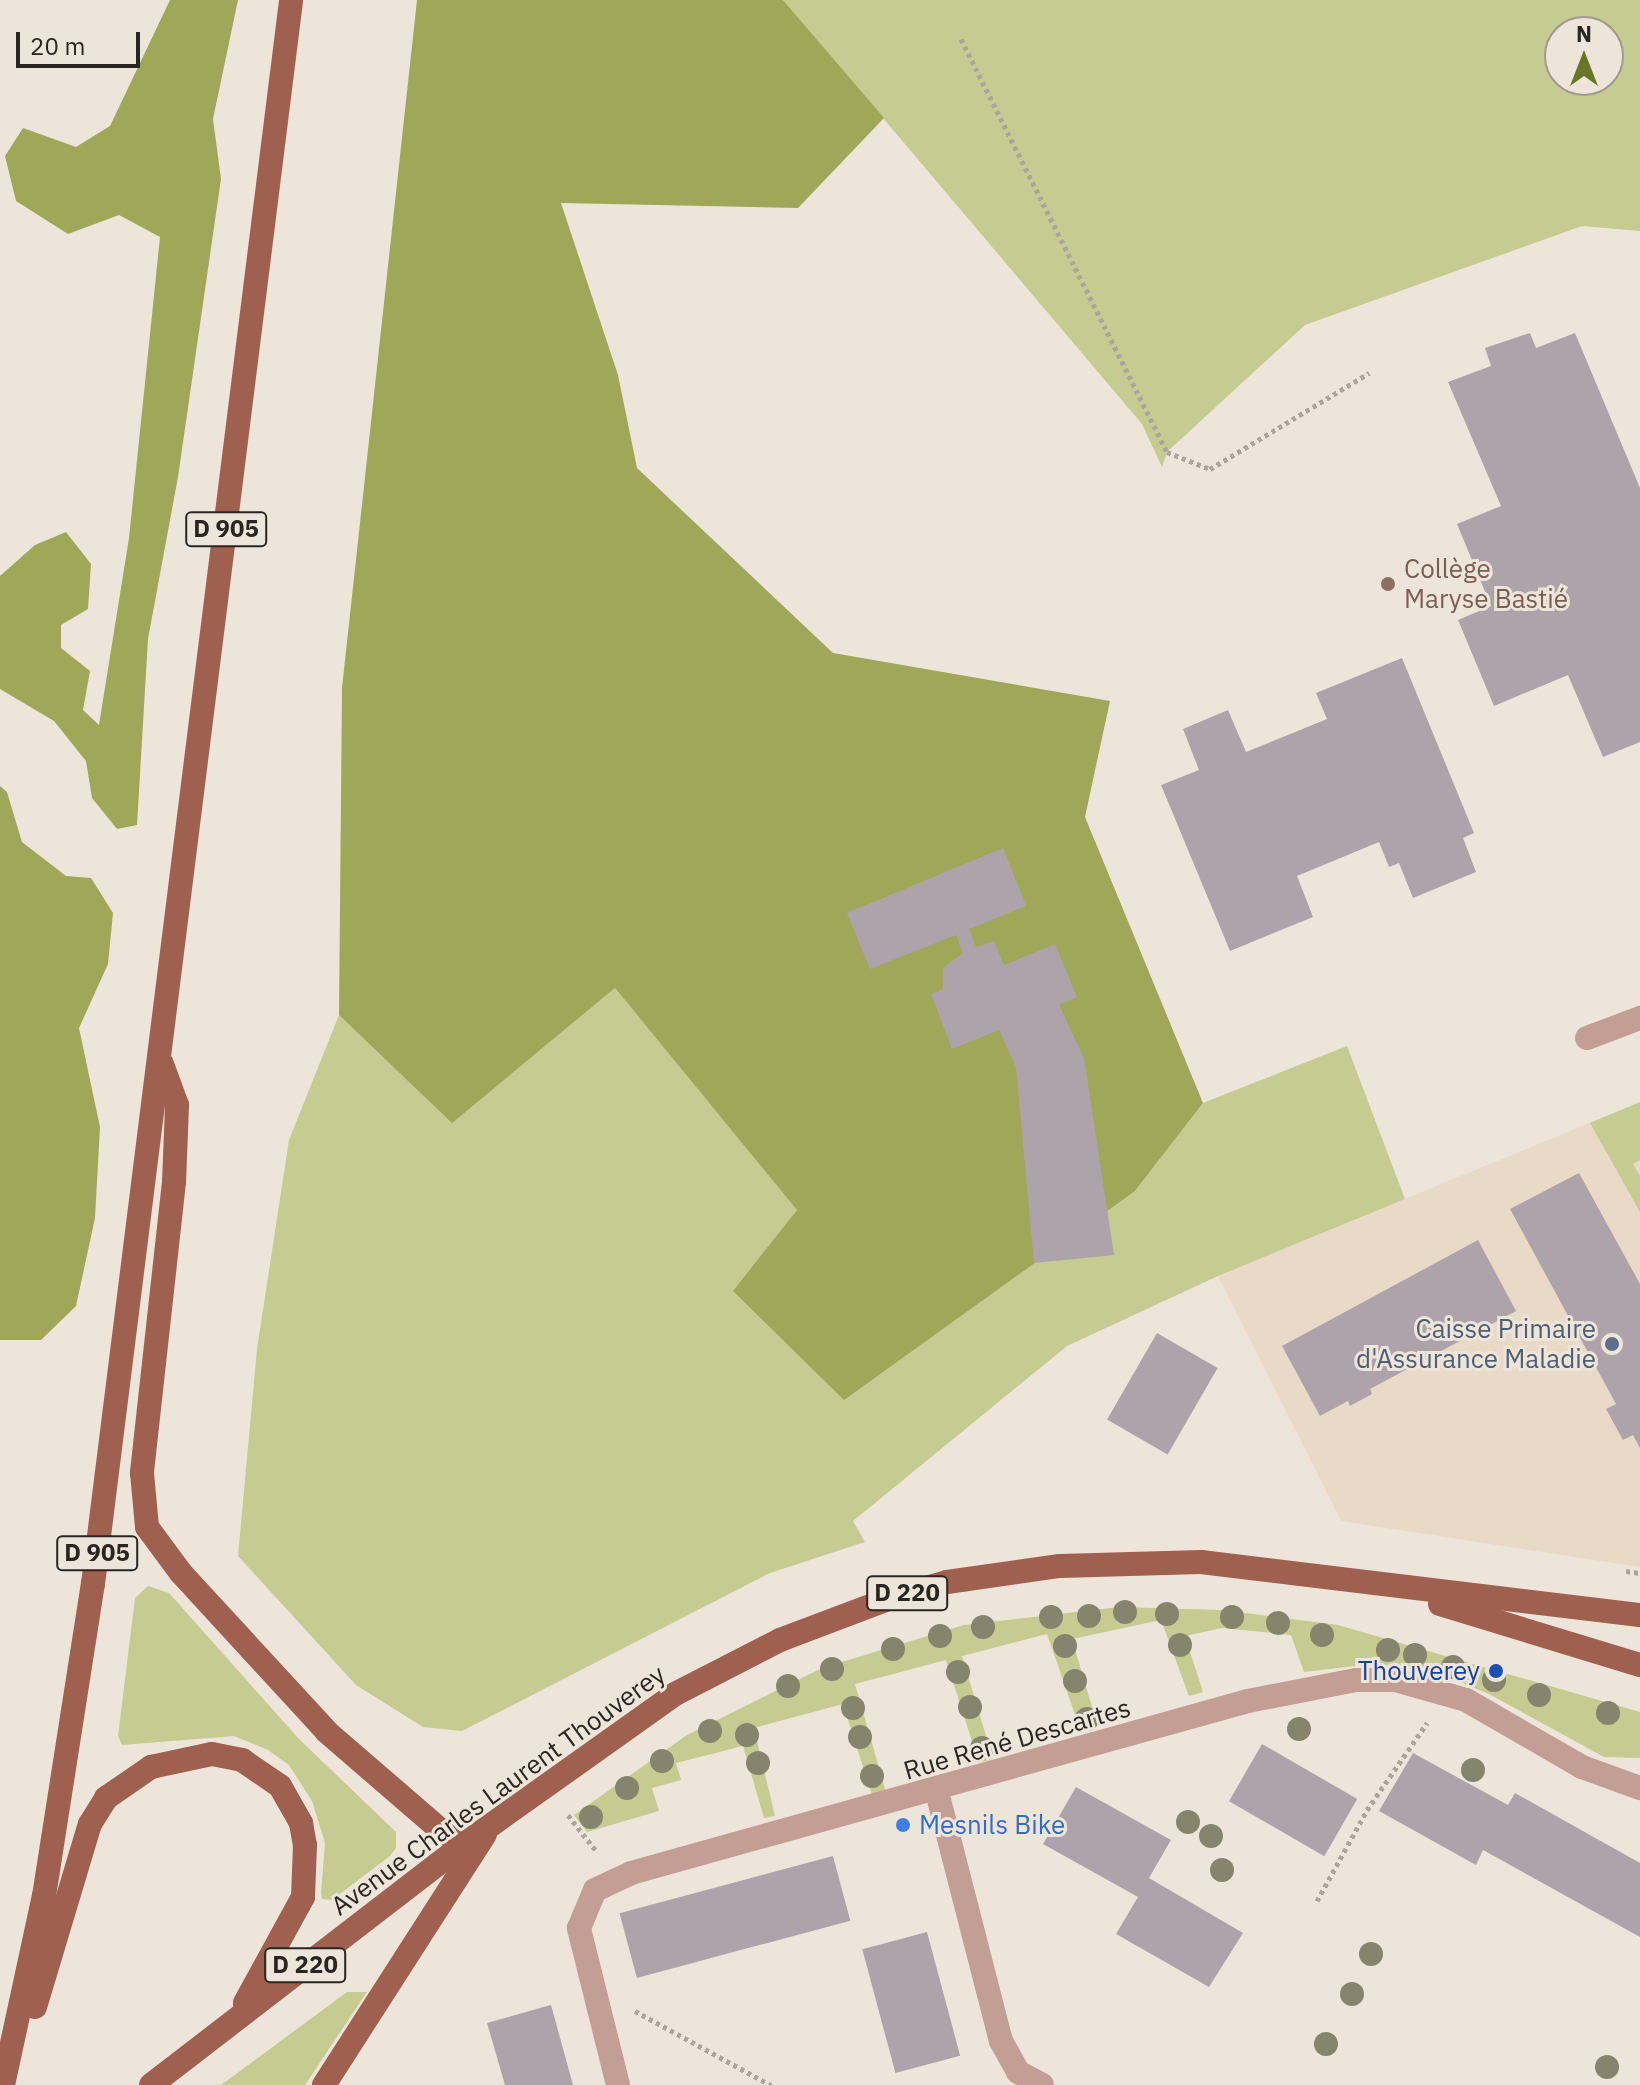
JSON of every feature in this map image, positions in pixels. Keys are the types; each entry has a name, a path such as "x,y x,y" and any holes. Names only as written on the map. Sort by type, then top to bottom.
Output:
{"main road":[{"name":"D 905","path":"3,2085 19,2041 93,1584 291,0"},
{"name":"D 905","path":"160,1059 177,1105 174,1182 142,1473 147,1527 181,1573 327,1732 460,1847"},
{"name":"Avenue Charles Laurent Thouverey","path":"151,2085 460,1847 611,1736 744,1656 848,1612 947,1582 1060,1566 1201,1562 1640,1615"},
{"name":"Avenue Charles Laurent Thouverey","path":"1384,1586 1640,1665"},
{"path":"12,2085 19,2041 90,1824 125,1780 183,1757 242,1760 263,1772 291,1802 301,1823 307,1869 303,1897 238,2016"},
{"path":"324,2085 490,1826"}],"street":[{"path":"1587,1038 1640,1018"},
{"name":"Rue René Descartes","path":"618,2085 581,1952 579,1928 595,1890 631,1873 937,1792 1248,1701 1356,1680 1395,1680 1466,1700 1582,1767 1640,1788"},
{"path":"937,1792 1001,2041 1018,2072 1042,2085"}],"path":[{"path":"961,39 1167,452 1210,469 1369,373"},
{"path":"1626,1571 1640,1573"},
{"path":"1317,1901 1367,1810 1436,1709"},
{"path":"568,1815 603,1859"},
{"path":"622,2012 633,2010 771,2085"}],"shaded area":[{"path":"1640,1102 1640,1567 1341,1521 1218,1276"}],"green space":[{"path":"170,0 238,0 213,119 221,179 178,477 148,639 137,825 117,829 92,798 86,761 54,721 0,689 0,576 35,545 66,532 91,564 88,609 61,625 61,648 90,671 83,710 99,725 129,538 160,237 119,215 68,234 16,201 5,156 23,128 76,147 110,126"},
{"path":"417,0 783,0 884,118 798,208 561,203 618,375 637,468 833,653 1110,701 1085,817 1203,1103 1135,1191 844,1400 733,1291 797,1210 615,988 452,1123 339,1015 342,688"},
{"path":"783,0 1640,0 1640,231 1582,226 1305,325 1167,452 1162,467 1142,424"},
{"path":"0,786 7,792 22,842 66,876 91,878 113,913 108,964 79,1028 100,1127 95,1218 76,1306 41,1340 0,1340"},
{"path":"615,988 798,1210 1135,1191 1203,1103 1347,1046 1405,1199 1218,1276 1067,1346 853,1521 865,1542 770,1573 462,1731 423,1727 356,1685 238,1556 257,1349 289,1140 339,1015 452,1122"},
{"path":"1640,1102 1640,1160 1633,1164 1640,1176 1640,1212 1590,1123"},
{"path":"148,1586 169,1593 299,1739 396,1832 396,1848 390,1856 332,1900 322,1899 325,1843 312,1801 289,1765 268,1750 234,1736 122,1745 118,1736 135,1598"},
{"path":"1119,1607 1223,1610 1338,1625 1640,1712 1640,1758 1604,1757 1489,1694 1431,1670 1371,1664 1304,1672 1291,1635 1222,1628 1185,1636 1203,1692 1189,1696 1161,1620 1072,1639 1097,1724 1080,1729 1047,1634 962,1656 993,1759 979,1763 946,1660 855,1684 886,1792 872,1795 843,1704 754,1728 775,1816 764,1818 743,1746 676,1763 681,1780 652,1788 659,1811 587,1832 574,1815 687,1735 822,1668 964,1625"},
{"path":"347,1992 367,1992 305,2085 221,2085"}],"building":[{"path":"1530,333 1536,348 1575,333 1640,488 1640,742 1603,757 1568,675 1494,706 1458,620 1491,606 1457,524 1501,506 1448,382 1491,366 1485,348"},
{"path":"1402,658 1474,833 1463,838 1476,872 1413,898 1399,863 1389,867 1379,842 1297,876 1313,917 1230,951 1161,785 1199,770 1183,729 1228,710 1246,752 1327,719 1316,693"},
{"path":"1003,848 1026,906 969,929 976,947 994,941 1004,965 1055,944 1077,997 1059,1005 1084,1058 1114,1255 1034,1263 1016,1067 999,1030 952,1049 931,994 943,989 943,968 963,953 956,935 870,969 847,913"},
{"name":"Caisse Primaire d'Assurance Maladie","path":"1579,1173 1640,1284 1640,1448 1633,1435 1623,1440 1606,1409 1616,1404 1510,1209"},
{"path":"1478,1240 1516,1311 1370,1389 1372,1394 1350,1406 1348,1401 1320,1416 1282,1346"},
{"path":"1157,1333 1218,1368 1168,1455 1107,1420"},
{"path":"1262,1744 1357,1799 1324,1856 1229,1801"},
{"path":"1413,1753 1508,1805 1515,1793 1640,1863 1640,1937 1483,1850 1476,1865 1379,1811"},
{"path":"1076,1787 1171,1840 1149,1878 1243,1933 1209,1987 1116,1934 1138,1897 1043,1844"},
{"path":"833,1856 850,1921 637,1978 620,1913"},
{"path":"927,1932 960,2056 895,2073 862,1949"},
{"path":"551,2005 573,2085 505,2085 487,2023"}],"place":[{"name":"Collège Maryse Bastié","path":"1388,584"},
{"name":"Caisse Primaire d'Assurance Maladie","path":"1612,1344"},
{"name":"Thouverey","path":"1496,1671"},
{"name":"Mesnils Bike","path":"903,1825"}]}
